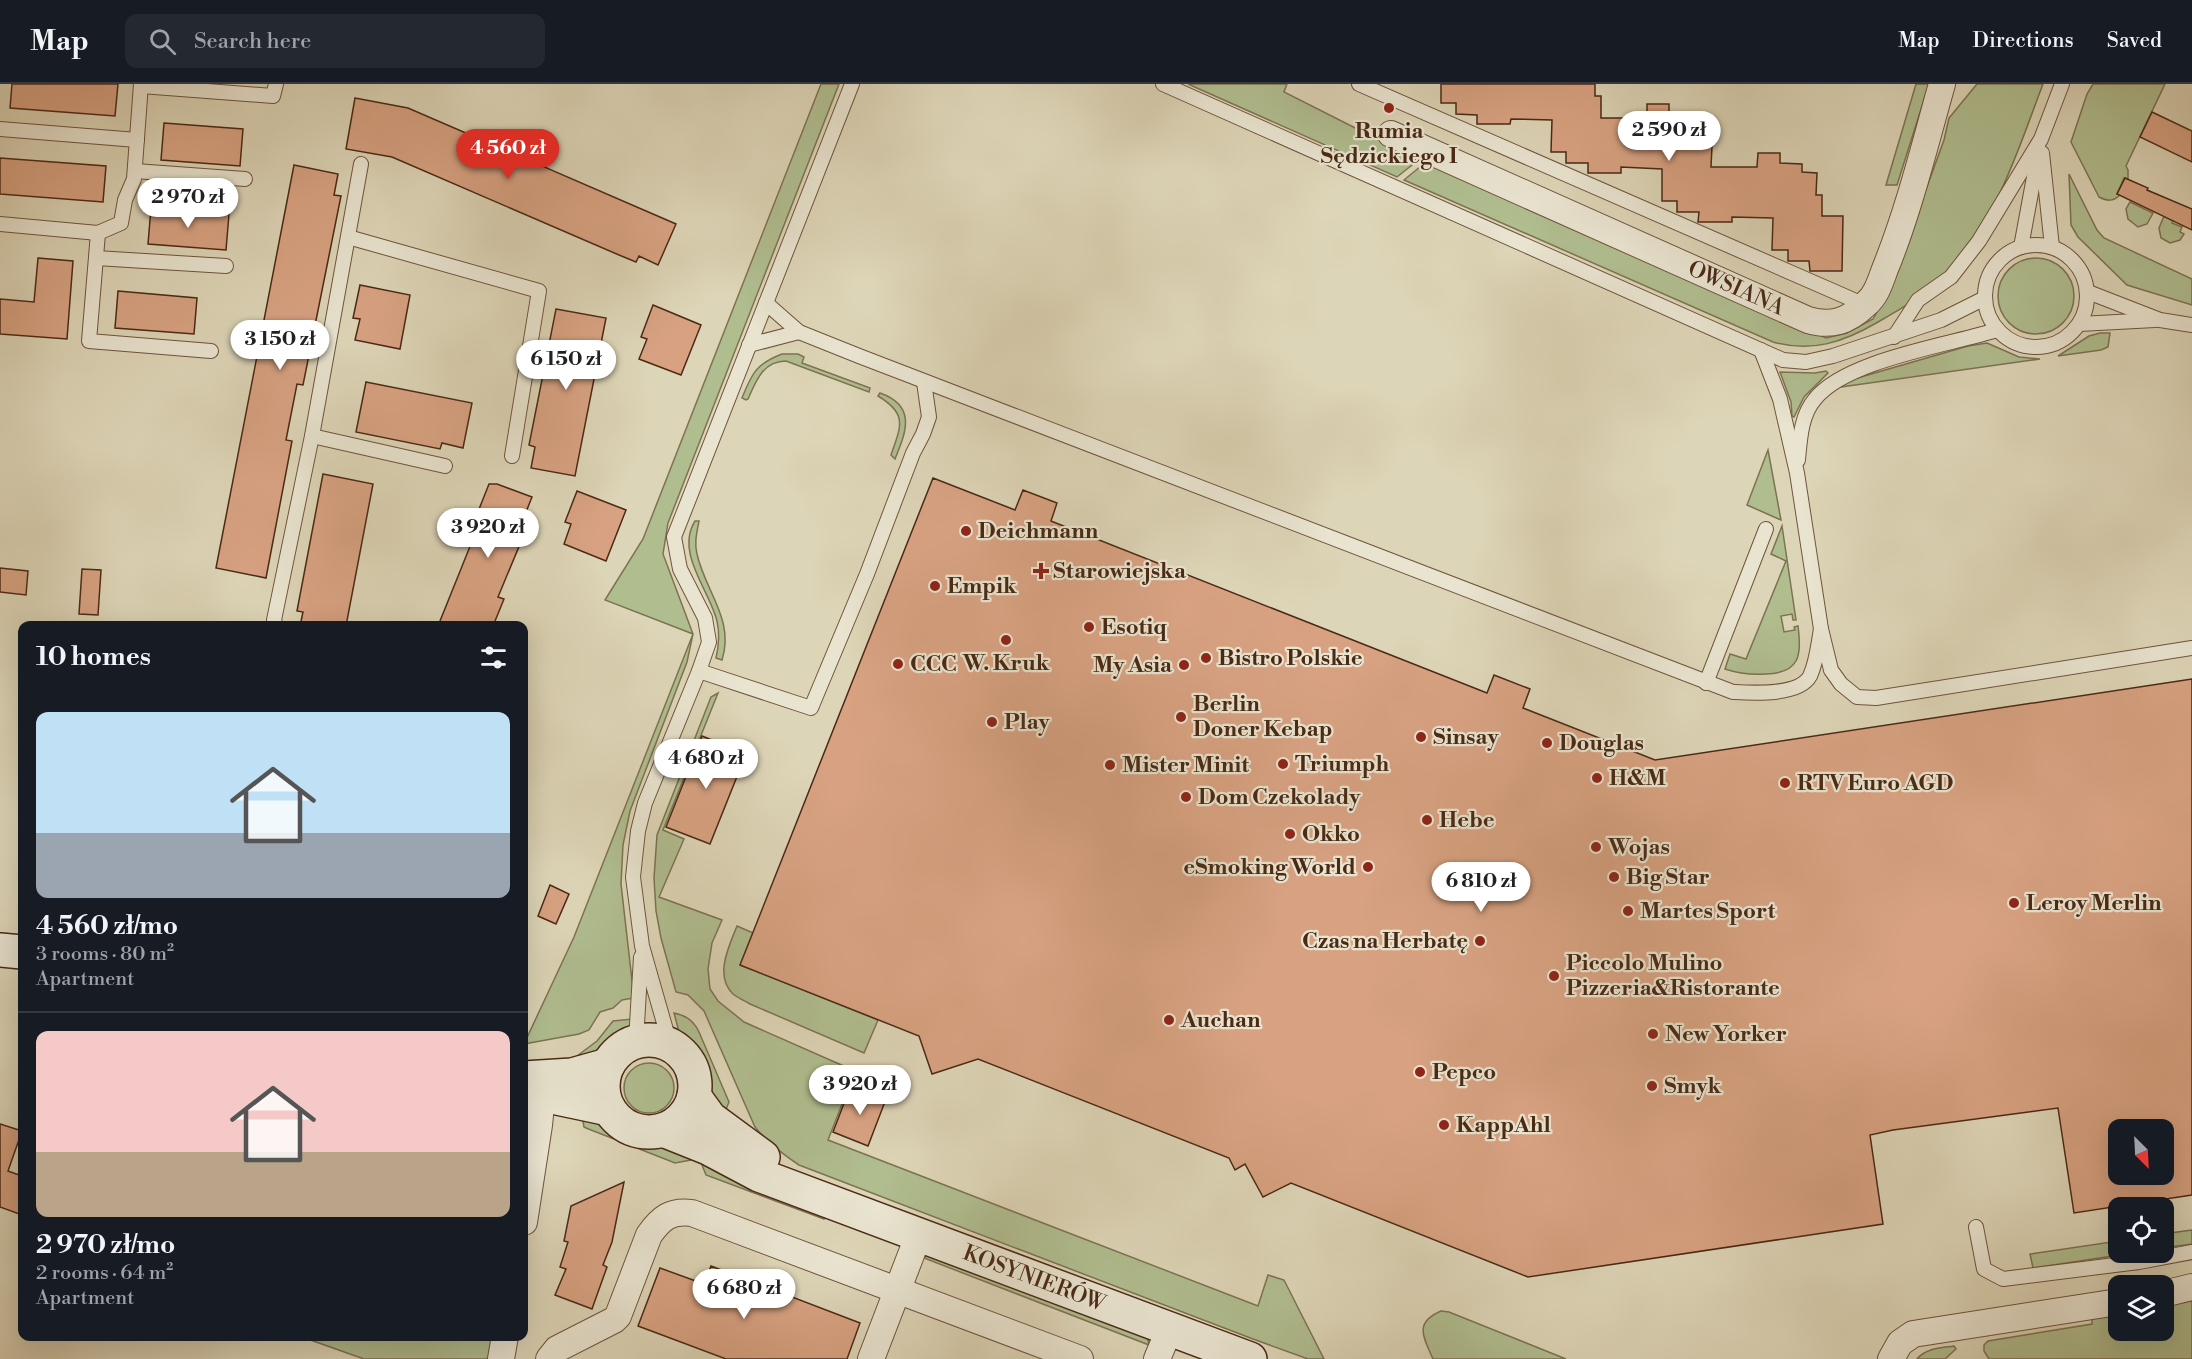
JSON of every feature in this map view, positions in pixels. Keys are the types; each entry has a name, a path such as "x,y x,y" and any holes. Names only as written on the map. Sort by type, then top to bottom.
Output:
{"main road":[{"path":"0,950 18,952"},
{"path":"648,1040 670,1044 682,1053 691,1066 695,1081 694,1096 690,1107 674,1125 663,1130 647,1132 632,1129 619,1121 609,1109 603,1095 603,1079 608,1065 615,1054 636,1041 648,1040"},
{"path":"530,1088 608,1065"},
{"path":"530,1088 609,1109"},
{"name":"KOSYNIERÓW","path":"694,1096 711,1118 724,1130 821,1197"},
{"name":"KOSYNIERÓW","path":"663,1130 708,1148 759,1175 1250,1359"}],"street":[{"name":"OWSIANA","path":"1390,134 1808,320 1822,324 1835,323 1849,317 1865,305 1876,292 1897,237 1942,84"},
{"path":"528,1196 539,1125 530,1088"},
{"path":"549,1359 557,1349 618,1316 649,1235 657,1223 669,1214 680,1211 692,1213 1080,1359"},
{"path":"871,1359 919,1234"},
{"path":"2174,1291 2192,1287"},
{"path":"1891,1359 1900,1343 1913,1334 2108,1304"},
{"path":"1157,1359 1170,1328"},
{"path":"501,1359 504,1341"}],"lane":[{"path":"0,224 98,233 121,223 125,200 134,179 141,85 273,96 276,84"},
{"path":"670,1044 642,946 633,877 638,831 645,803 709,642 705,618 680,569 674,537 852,84"},
{"path":"1163,84 1783,360 1806,362 1833,356 1941,320 1984,298"},
{"path":"1359,84 1865,305"},
{"path":"2021,247 2041,139 2062,84"},
{"path":"0,129 137,140"},
{"path":"1894,337 1918,300 1951,277 1978,241 2041,139"},
{"path":"2041,139 2052,247"},
{"path":"274,621 312,436 361,164"},
{"path":"135,171 245,179"},
{"path":"98,233 89,341 211,351"},
{"path":"348,237 539,291 512,456"},
{"path":"2037,244 2052,247 2066,254 2077,264 2088,292 2086,309 2079,324 2066,338 2049,346 2030,347 2012,342 1997,330 1988,315 1984,298 1988,276 2001,257 2021,247 2037,244"},
{"path":"96,258 226,266"},
{"path":"2088,292 2160,320"},
{"path":"766,303 799,332 1733,692 1763,693 1793,688 1801,684 1809,678 1816,660 1821,629"},
{"path":"2079,324 2160,320 2192,325"},
{"path":"1797,473 1801,429 1814,399 1838,379 1866,366 1997,330"},
{"path":"749,345 799,332"},
{"path":"1761,350 1780,399 1797,473 1821,629 1831,670 1841,684 1857,697 1884,696 2192,648"},
{"path":"699,671 811,708 929,417 924,382"},
{"path":"312,436 445,466"},
{"path":"1706,683 1766,529"},
{"path":"636,1041 642,946"},
{"path":"1976,1227 1984,1269 2003,1279 2139,1262 2192,1252"}],"green space":[{"path":"821,84 839,84 668,523 663,554 693,634 605,600 643,539"},
{"path":"1188,84 1287,84 1284,92 1373,137 1421,158 1397,177"},
{"path":"1916,84 1929,84 1897,185 1886,185"},
{"path":"1977,84 2043,84 2013,163 1989,215 1958,261 1924,293 1865,329 1827,344 1801,346 1773,342 1404,180 1427,161 1826,338 1847,333 1873,319 1889,291 1944,140 1949,118"},
{"path":"2093,84 2165,84 2126,166 2128,179 2124,178 2117,194 2120,195 2112,200 2099,197 2071,142 2087,94"},
{"path":"2069,174 2097,230 2104,238 2192,279 2192,305 2127,285 2078,237 2071,225"},
{"path":"2130,202 2153,213 2147,224 2138,227 2128,219 2126,209"},
{"path":"2164,216 2173,220 2172,223 2182,227 2180,232 2184,234 2180,240 2170,243 2161,238 2159,228"},
{"path":"2036,258 2050,261 2063,269 2071,282 2074,296 2071,310 2063,323 2050,331 2036,334 2022,331 2009,323 2001,310 1998,296 2001,282 2009,269 2022,261"},
{"path":"2110,333 2108,347 2058,356 2089,336"},
{"path":"1987,343 2019,357 2040,359 1834,388 1854,379 1968,346"},
{"path":"782,354 798,354 804,357 802,363 870,388 869,392 786,361 771,364 766,368 757,379 748,399 742,398 756,370"},
{"path":"1826,371 1828,373 1804,397 1794,417 1792,416 1791,402 1780,372"},
{"path":"880,393 892,398 904,412 905,430 895,459 891,455 900,421 894,409 878,396"},
{"path":"1768,450 1781,520 1747,505"},
{"path":"695,521 699,521 697,554 725,632 722,660 716,658 719,640 717,621 691,559 690,533"},
{"path":"1782,526 1796,620 1793,620 1792,614 1781,616 1784,632 1795,630 1794,627 1798,626 1799,654 1792,666 1777,673 1750,674 1725,669 1730,654 1746,659 1786,561 1771,554"},
{"path":"693,634 687,662 630,811 623,845 621,884 634,998 622,1000 613,1008 600,1012 589,1030 528,1043 528,1035 574,937"},
{"path":"718,693 663,830 684,839 659,897 722,920 712,943 708,969 710,989 718,1001 744,1022 855,1071 828,1140 1258,1306 1268,1275 1284,1280 1324,1359 1308,1359 1253,1339 799,1165 760,1133 755,1127 704,1011 688,995 676,992 656,911 654,878 657,835 711,697"},
{"path":"737,926 753,933 740,965 878,1020 864,1053 750,1004 733,994 724,979 724,970 727,952"},
{"path":"674,1013 689,1019 699,1032 729,1102 722,1119 707,1093 698,1061 682,1043"},
{"path":"632,1019 626,1038 608,1051 578,1067 577,1056 597,1041 613,1021"},
{"path":"649,1063 663,1067 670,1074 674,1088 670,1102 663,1109 649,1113 635,1109 628,1102 624,1088 628,1074 635,1067"},
{"path":"581,1110 604,1120 624,1137 635,1141 660,1141 696,1153 691,1160 675,1163 584,1127"},
{"path":"708,1158 828,1211 824,1219 706,1175 702,1165"},
{"path":"2192,1230 2192,1244 2174,1246 2174,1232"},
{"path":"2108,1242 2108,1257 2033,1268 2030,1254"},
{"path":"928,1254 1147,1335 1149,1345 924,1258"},
{"path":"2192,1299 2192,1359 1989,1359 1984,1351 1984,1345 1988,1341 2092,1324 2092,1318 2108,1316 2108,1341 2174,1341 2174,1304"},
{"path":"1441,1311 1449,1312 1566,1359 1433,1359 1424,1338 1424,1326 1432,1316"},
{"path":"313,1341 496,1341 494,1359 364,1359"},
{"path":"1954,1346 1956,1349 1945,1359 1917,1359 1929,1351"}],"building":[{"path":"12,84 118,84 115,116 10,108"},
{"path":"1441,84 1595,84 1595,96 1601,96 1601,118 1647,118 1647,104 1669,104 1669,114 1691,115 1691,123 1706,123 1706,146 1712,146 1711,167 1757,167 1758,153 1780,153 1780,163 1802,164 1802,172 1817,173 1816,195 1822,195 1822,216 1843,216 1842,271 1810,271 1809,261 1788,261 1788,250 1772,250 1773,218 1732,217 1732,222 1698,222 1699,212 1677,212 1677,201 1662,201 1662,169 1621,167 1621,173 1588,173 1588,163 1566,163 1566,152 1551,152 1552,120 1511,119 1510,124 1477,124 1477,115 1456,114 1456,103 1441,103"},
{"path":"355,98 408,108 676,224 658,265 639,256 636,262 392,157 346,149"},
{"path":"2152,112 2192,131 2192,162 2140,137"},
{"path":"164,123 243,129 240,166 161,160"},
{"path":"0,158 106,166 103,202 0,194"},
{"path":"294,165 338,174 334,195 341,196 303,385 297,384 286,440 292,441 266,578 216,568"},
{"path":"2125,178 2192,209 2192,230 2117,194"},
{"path":"151,208 229,214 226,250 148,244"},
{"path":"38,258 73,261 67,339 0,334 0,299 34,302"},
{"path":"360,285 410,295 400,349 355,340 360,319 353,318"},
{"path":"118,291 197,298 194,334 115,328"},
{"path":"653,305 701,325 681,375 639,359 647,339 641,337"},
{"path":"556,309 606,318 575,476 531,468 535,447 529,445"},
{"path":"366,382 472,403 463,448 442,443 440,449 356,432"},
{"path":"323,474 373,484 347,621 301,621 303,612 297,611"},
{"path":"933,478 1015,510 1023,490 1057,503 1051,521 1487,693 1494,675 1530,689 1523,708 1655,760 2192,679 2192,1195 2174,1198 2108,1197 2108,1208 2074,1213 2058,1108 1870,1135 1883,1224 1528,1277 1291,1183 1263,1197 1245,1164 1235,1170 1229,1158 978,1059 932,1074 919,1036 740,965"},
{"path":"489,484 497,484 532,497 524,517 530,520 498,597 504,599 495,621 440,621 475,534 470,532"},
{"path":"577,491 626,510 606,561 564,544 571,524 565,522"},
{"path":"0,568 28,571 26,595 0,592"},
{"path":"82,569 101,570 98,615 79,614"},
{"path":"702,736 746,754 710,844 666,827"},
{"path":"550,885 569,894 556,924 538,916"},
{"path":"851,1085 886,1099 868,1146 833,1132"},
{"path":"0,1124 18,1130 18,1142 8,1171 18,1175 18,1214 0,1207"},
{"path":"624,1182 612,1242 603,1265 607,1267 592,1309 555,1295 566,1269 560,1267 568,1242 564,1241 571,1206"},
{"path":"711,1266 860,1323 847,1359 726,1359 638,1326 660,1268 704,1284"}],"place":[{"name":"Rumia Sędzickiego I","path":"1389,108"},
{"name":"Deichmann","path":"966,531"},
{"name":"Starowiejska","path":"1041,571"},
{"name":"Empik","path":"935,586"},
{"name":"Esotiq","path":"1089,627"},
{"name":"W. Kruk","path":"1006,640"},
{"name":"Bistro Polskie","path":"1206,658"},
{"name":"CCC","path":"898,664"},
{"name":"My Asia","path":"1184,665"},
{"name":"Berlin Doner Kebap","path":"1181,717"},
{"name":"Play","path":"992,722"},
{"name":"Sinsay","path":"1421,737"},
{"name":"Douglas","path":"1547,743"},
{"name":"Triumph","path":"1283,764"},
{"name":"Mister Minit","path":"1110,765"},
{"name":"H&M","path":"1597,778"},
{"name":"RTV Euro AGD","path":"1785,783"},
{"name":"Dom Czekolady","path":"1186,797"},
{"name":"Hebe","path":"1427,820"},
{"name":"Okko","path":"1290,834"},
{"name":"Wojas","path":"1596,847"},
{"name":"eSmoking World","path":"1368,867"},
{"name":"Big Star","path":"1614,877"},
{"name":"Leroy Merlin","path":"2014,903"},
{"name":"Martes Sport","path":"1628,911"},
{"name":"Czas na Herbatę","path":"1480,941"},
{"name":"Piccolo Mulino Pizzeria&Ristorante","path":"1554,976"},
{"name":"Auchan","path":"1169,1020"},
{"name":"New Yorker","path":"1653,1034"},
{"name":"Pepco","path":"1420,1072"},
{"name":"Smyk","path":"1652,1086"},
{"name":"KappAhl","path":"1444,1125"}]}
